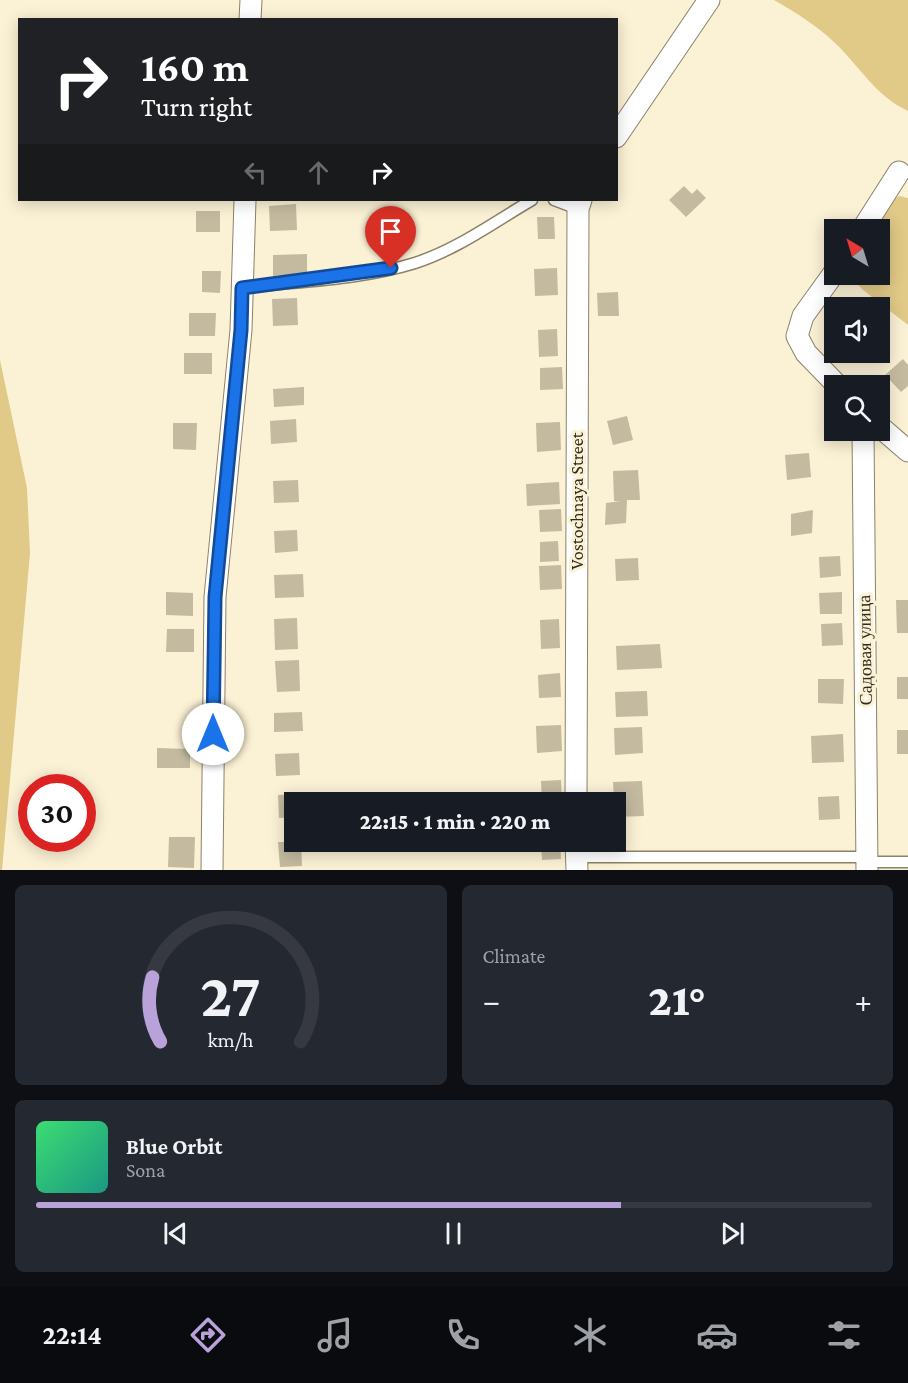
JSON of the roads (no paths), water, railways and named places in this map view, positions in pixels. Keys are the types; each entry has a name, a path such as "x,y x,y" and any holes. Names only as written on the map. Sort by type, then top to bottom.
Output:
{"street":[{"path":"250,0 250,18"},
{"path":"620,131 690,33 709,0"},
{"path":"869,219 899,172"},
{"path":"212,870 215,597 241,330 245,201"},
{"name":"Vostochnaya Street","path":"576,792 580,204"},
{"path":"825,285 803,316 797,336 806,352 828,375"},
{"path":"890,435 908,451"},
{"name":"Садовая улица","path":"863,441 867,863"}],"lane":[{"path":"242,288 333,278 416,262 480,233 530,201"},
{"path":"560,201 580,204"},
{"path":"576,856 908,862"}]}
